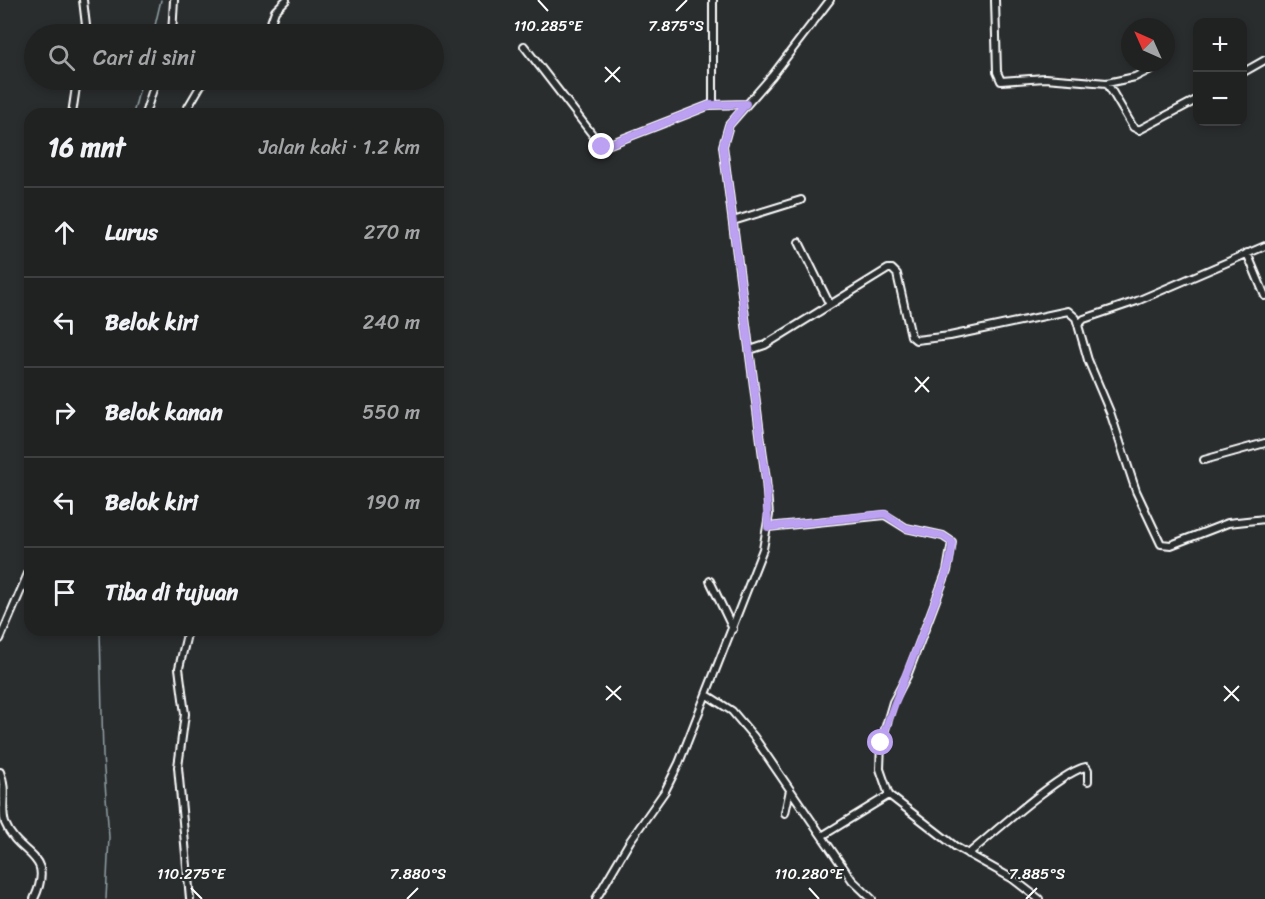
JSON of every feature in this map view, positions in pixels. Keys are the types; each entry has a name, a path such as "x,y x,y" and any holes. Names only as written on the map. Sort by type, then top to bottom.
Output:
{"street":[{"path":"82,0 86,24"},
{"path":"173,24 174,0"},
{"path":"270,24 275,11 286,0"},
{"path":"712,0 713,105"},
{"path":"596,899 630,841 665,791 707,694 763,549 768,527 766,480 723,146 729,125 830,0"},
{"path":"994,0 996,72 999,80 1045,78 1107,83 1135,77 1145,72"},
{"path":"524,46 602,147 713,105 746,104"},
{"path":"1244,72 1265,60"},
{"path":"1107,83 1133,127 1139,130 1193,101"},
{"path":"73,108 76,90"},
{"path":"147,108 153,90"},
{"path":"188,108 198,90"},
{"path":"733,221 801,200"},
{"path":"799,242 830,303"},
{"path":"1078,325 1084,319 1137,301 1265,246"},
{"path":"1247,254 1265,296"},
{"path":"750,350 765,345 830,303 892,269 897,274 911,336 916,340 950,336 1064,311 1072,312 1144,511 1161,544 1171,545 1228,523 1265,519"},
{"path":"1204,460 1265,443"},
{"path":"768,527 877,514 888,516 906,528 943,536 952,542 947,571 907,676 893,702 881,743 880,769 889,795 968,854 1013,879 1039,899"},
{"path":"0,639 2,627 24,581"},
{"path":"710,581 733,629"},
{"path":"187,636 179,668 185,714 178,767 190,899"},
{"path":"707,694 740,719 852,880 872,899"},
{"path":"968,854 1018,812 1074,771 1086,767 1088,782"},
{"path":"0,772 5,791 2,811 4,822 15,840 41,867 41,884 34,899"},
{"path":"785,813 790,790"},
{"path":"822,836 889,795"}],"waterway":[{"path":"155,24 161,0"},
{"path":"135,108 139,90"},
{"path":"100,636 103,756 109,837 106,899"}],"route":[{"path":"602,147 710,105 746,104 729,125 723,146 766,480 768,527 885,514 906,528 943,536 952,542 947,571 907,676 893,702 881,743"}]}
